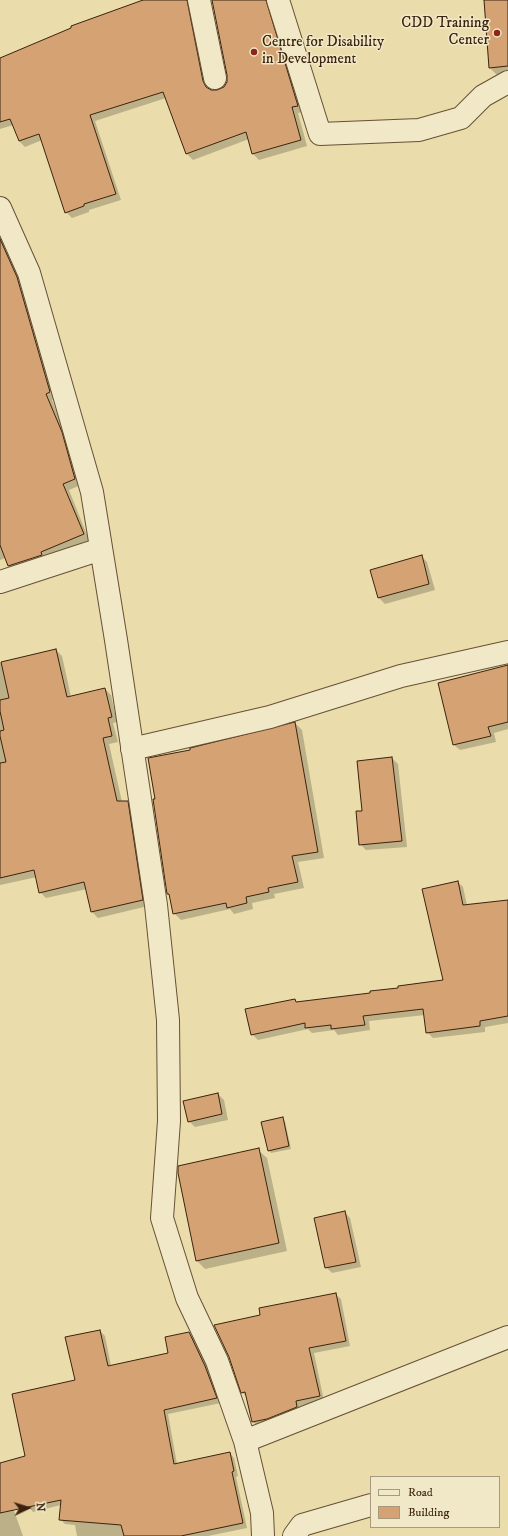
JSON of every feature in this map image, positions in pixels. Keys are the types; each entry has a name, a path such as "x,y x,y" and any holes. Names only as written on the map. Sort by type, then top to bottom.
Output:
{"street":[{"path":"198,0 216,78"},
{"path":"278,0 320,134 419,130 461,118 483,96 508,82"},
{"path":"0,208 29,273 92,492 156,905 168,1020 169,1121 162,1218 187,1298 217,1361 245,1441 262,1513 263,1536"},
{"path":"1,579 101,549"},
{"path":"132,749 270,717 401,676 508,652"},
{"path":"245,1441 508,1337"},
{"path":"294,1536 302,1525 370,1505"}],"building":[{"path":"143,0 187,0 203,81 206,87 211,90 217,90 224,87 227,82 227,75 212,0 266,0 298,106 292,107 301,140 252,154 246,132 186,154 163,92 90,115 116,194 84,204 84,206 65,213 39,134 19,141 10,119 0,122 0,58 71,28 71,26"},
{"name":"CDD Training Center","path":"484,0 508,0 508,66 489,68"},
{"path":"0,239 17,277 50,392 46,394 62,432 75,479 63,484 84,534 41,552 42,555 8,566 0,545"},
{"path":"422,555 429,584 378,598 370,570"},
{"path":"56,649 67,697 105,688 112,717 108,718 112,736 103,738 117,801 128,801 143,900 91,912 84,882 39,893 34,870 0,878 0,763 6,762 0,736 0,731 4,730 0,711 0,700 9,698 1,662"},
{"path":"508,665 508,722 488,727 491,736 453,745 438,683"},
{"path":"295,722 318,852 292,856 298,882 268,888 269,892 246,897 247,903 227,908 226,903 173,914 169,894 167,894 153,799 155,799 148,758 190,750 190,748"},
{"path":"392,757 402,841 359,845 356,811 362,811 357,761"},
{"path":"458,881 463,905 508,900 508,1016 480,1021 480,1026 426,1033 423,1009 363,1016 365,1025 331,1029 331,1025 305,1028 305,1023 251,1035 245,1009 295,999 296,1002 370,993 370,991 398,988 398,986 443,980 422,889"},
{"path":"218,1093 222,1114 188,1122 183,1101"},
{"path":"283,1117 289,1146 268,1151 261,1122"},
{"path":"259,1148 279,1243 196,1261 178,1173 178,1166"},
{"path":"345,1211 356,1262 325,1268 314,1218"},
{"path":"336,1293 346,1341 309,1348 320,1396 296,1401 297,1407 267,1419 252,1422 245,1392 241,1393 229,1357 214,1325 260,1315 259,1308"},
{"path":"100,1330 108,1366 168,1353 165,1337 189,1332 205,1366 217,1398 164,1410 174,1464 230,1452 234,1471 232,1472 243,1523 181,1536 124,1536 121,1525 59,1520 61,1500 0,1513 0,1463 25,1456 12,1394 75,1380 65,1337"}],"place":[{"name":"CDD Training Center","path":"497,33"},
{"name":"Centre for Disability in Development","path":"254,52"}]}
